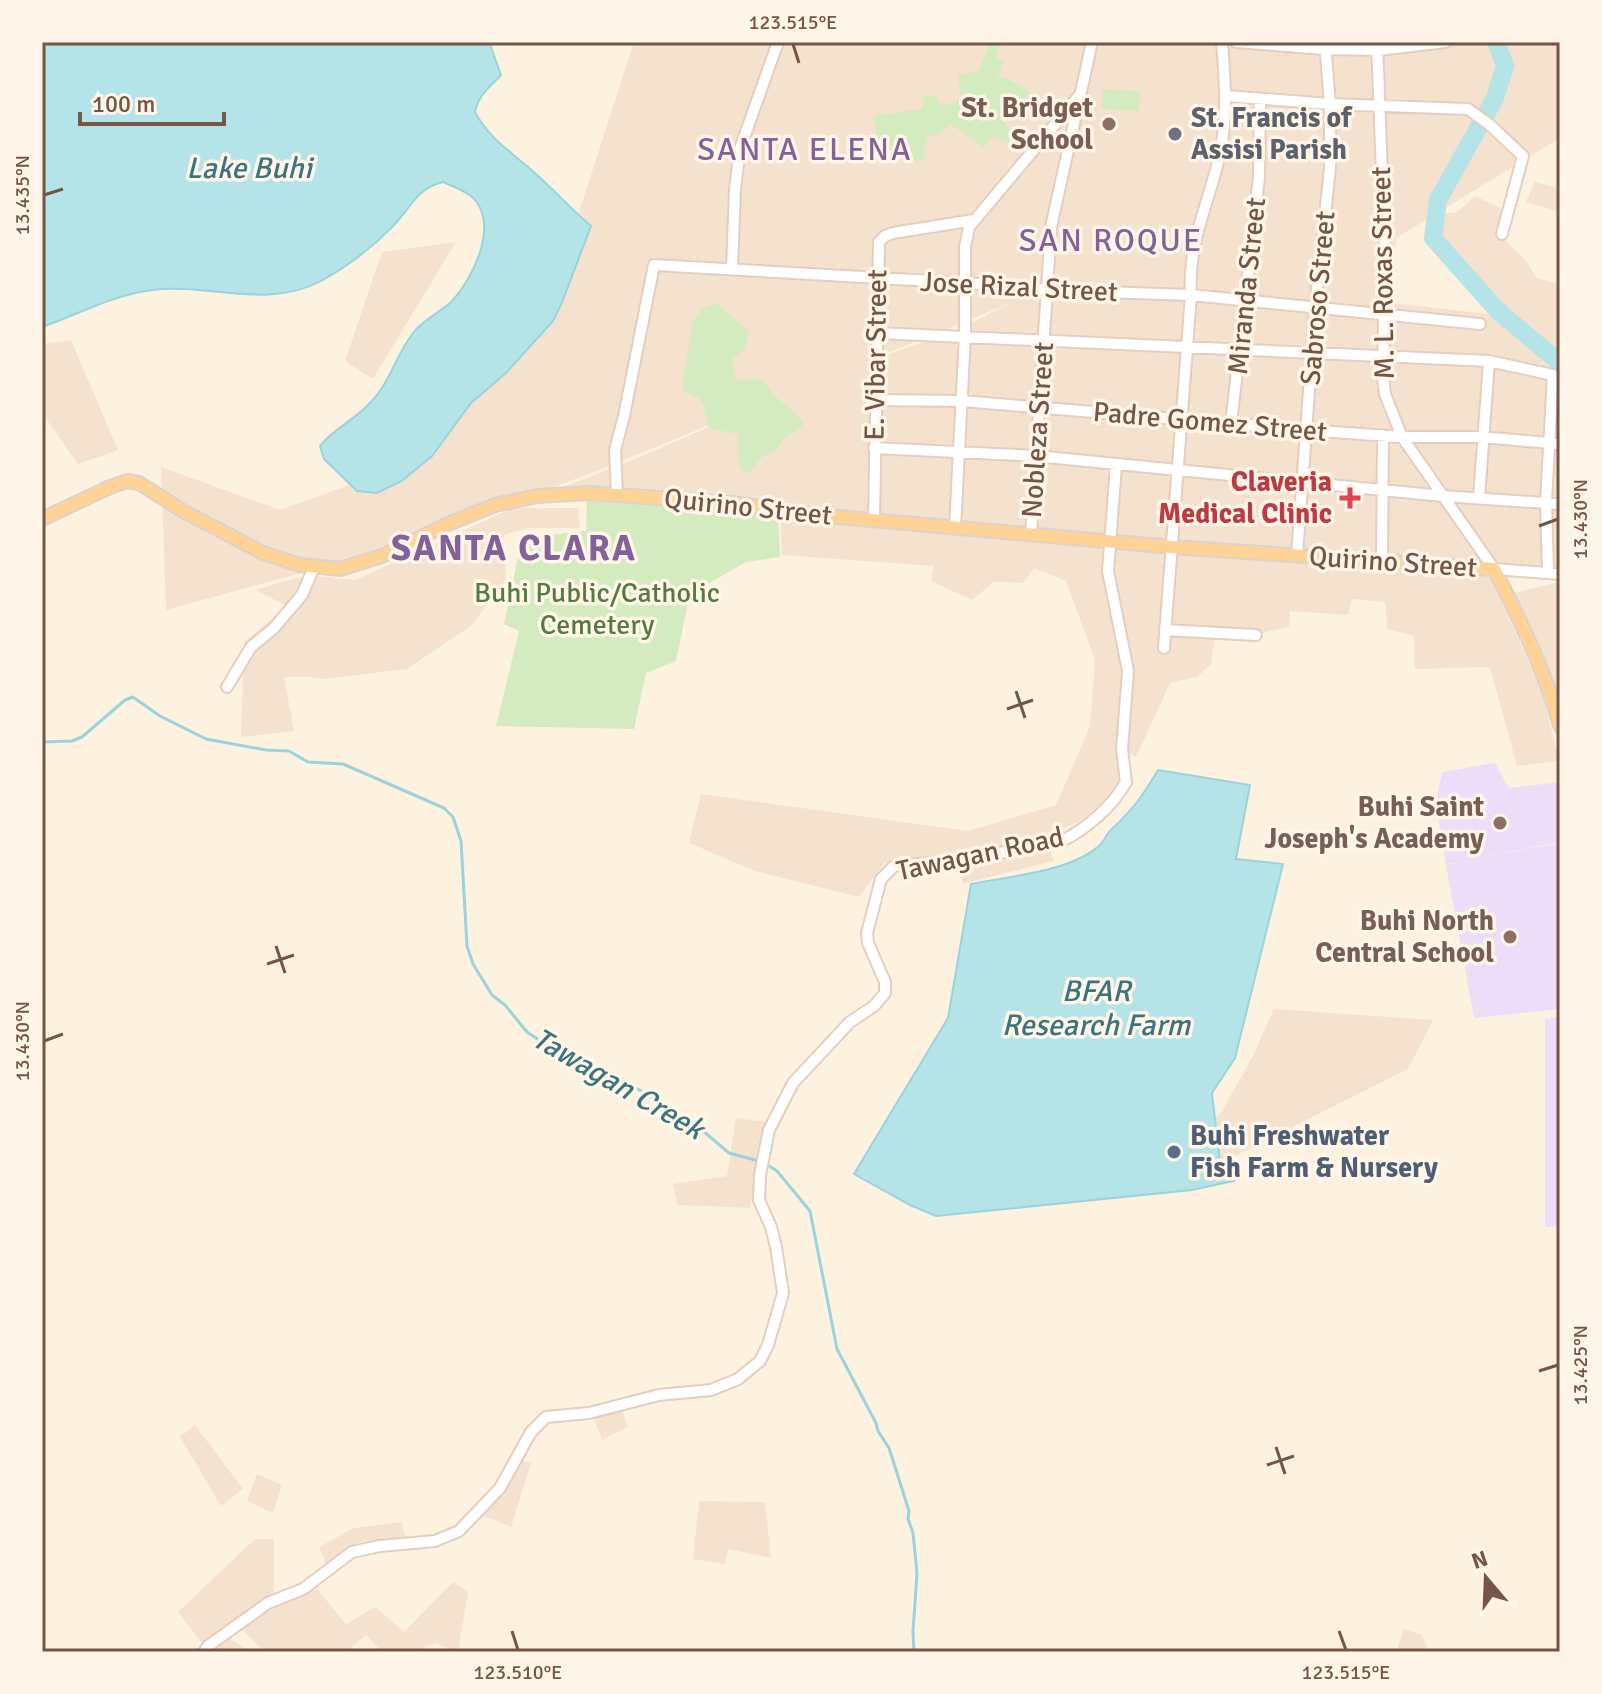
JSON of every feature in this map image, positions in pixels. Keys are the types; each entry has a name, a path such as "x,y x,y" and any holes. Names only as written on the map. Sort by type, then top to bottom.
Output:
{"main road":[{"name":"Quirino Street","path":"42,519 110,487 127,481 139,483 183,511 249,546 290,563 340,569 365,562 448,524 507,502 558,495 617,495 730,503 874,520 1172,547 1494,569"},
{"path":"1494,569 1529,638 1557,706 1560,726"}],"street":[{"path":"732,269 740,149 778,42"},
{"name":"Nobleza Street","path":"1031,534 1046,341 1051,227 1092,42"},
{"path":"1164,648 1191,295 1189,272 1219,158 1226,96 1222,42"},
{"path":"1236,42 1325,46 1446,42"},
{"name":"Sabroso Street","path":"1297,555 1315,309 1330,168 1330,104 1325,46"},
{"name":"M. L. Roxas Street","path":"1378,46 1385,254 1385,394 1402,437 1494,569"},
{"path":"955,528 967,283 965,247 969,227 1079,95"},
{"path":"1226,96 1330,104 1468,109 1523,156 1502,234"},
{"name":"Miranda Street","path":"1231,424 1259,177 1260,100"},
{"name":"E. Vibar Street","path":"874,520 878,246 885,236 974,220"},
{"name":"Jose Rizal Street","path":"617,495 615,450 654,265 1047,290 1191,295 1480,324"},
{"path":"878,333 1489,361 1556,372 1554,444 1546,502 1548,572"},
{"path":"1479,498 1489,361"},
{"name":"Padre Gomez Street","path":"874,400 962,401 1181,421 1402,437 1482,437 1554,444"},
{"path":"1382,562 1383,435"},
{"path":"874,448 1036,456 1443,496 1560,504"},
{"name":"Tawagan Road","path":"204,1652 262,1607 303,1589 352,1552 435,1541 459,1531 500,1488 531,1432 546,1417 589,1413 659,1395 711,1390 738,1379 757,1365 768,1345 783,1293 771,1227 759,1200 760,1175 769,1130 790,1088 850,1022 874,1006 885,993 885,982 868,943 867,933 881,879 894,866 957,861 1062,841 1095,817 1121,790 1127,776 1122,749 1128,671 1108,571 1116,465"},
{"path":"227,687 251,647 273,629 302,595 314,567"},
{"path":"1494,569 1560,574"},
{"path":"1165,630 1256,635"}],"shaded area":[{"path":"634,42 1560,42 1560,138 1396,238 1392,303 1488,314 1560,370 1560,573 878,517 582,498 528,501 785,394 607,467 396,547 166,610 161,467 280,510 349,485 357,491 377,493 402,481 432,456 471,403 506,373 553,321 591,226 578,215","holes":["1013,302 955,331 863,363"]},
{"path":"1535,182 1560,189 1560,212 1526,202"},
{"path":"1475,196 1504,210 1497,232 1525,260 1537,278 1560,285 1560,352 1544,343 1487,291 1439,233 1443,213 1456,213"},
{"path":"456,242 373,379 345,361 382,252"},
{"path":"71,340 118,450 78,464 47,420 42,421 42,344"},
{"path":"513,508 578,508 580,528 528,528 504,535 506,579 472,625 407,669 324,679 284,677 294,731 241,737 244,642 287,606 255,590 307,575 355,580"},
{"path":"780,512 1106,545 1124,661 1124,778 1110,796 1080,821 1044,836 1054,861 962,884 957,855 884,863 859,897 755,871 689,843 701,794 968,831 1056,805 1090,726 1095,660 1066,581 1034,568 1023,583 994,582 972,600 931,581 934,566 782,555"},
{"path":"1114,547 1168,551 1159,650 1168,651 1171,632 1215,637 1211,664 1197,677 1170,683 1136,757 1125,751 1134,674 1112,569"},
{"path":"1174,550 1489,576 1541,687 1559,761 1517,766 1490,667 1415,669 1414,636 1387,629 1385,602 1352,599 1348,615 1290,611 1289,627 1256,634 1171,630"},
{"path":"1560,582 1560,698 1514,593"},
{"name":"Buhi North Central School","path":"1495,763 1509,788 1560,782 1560,842 1467,860 1560,843 1560,1009 1474,1018 1446,865 1466,861 1446,864 1436,804 1442,772"},
{"path":"1274,1009 1433,1020 1408,1069 1167,1190 1135,1135 1219,1116 1253,1056"},
{"path":"1560,1017 1560,1226 1545,1227 1545,1019"},
{"path":"736,1118 766,1122 750,1208 677,1205 673,1184 727,1176"},
{"path":"621,1408 628,1427 602,1440 594,1418"},
{"path":"195,1425 243,1489 221,1506 180,1437"},
{"path":"517,1460 531,1463 511,1527 482,1515"},
{"path":"257,1474 282,1485 273,1513 247,1501"},
{"path":"699,1501 765,1502 771,1558 728,1549 725,1564 693,1559"},
{"path":"402,1522 405,1537 362,1542 326,1563 319,1547 354,1528"},
{"path":"255,1539 274,1539 274,1594 202,1643 178,1612"},
{"path":"453,1582 468,1592 458,1652 435,1643 415,1652 382,1652 366,1635 346,1652 265,1652 242,1629 274,1605 317,1589 346,1624 375,1607 404,1632"},
{"path":"1404,1629 1422,1635 1429,1652 1396,1652"},
{"path":"225,1635 250,1652 212,1652"}],"green space":[{"path":"988,42 1001,42 996,56 1003,62 998,76 1021,85 1030,93 1023,104 1018,101 1002,121 1014,132 1006,143 994,135 984,147 950,124 940,134 928,136 924,148 925,159 905,162 895,148 880,151 873,116 922,109 924,96 936,95 941,106 961,99 958,75 978,71"},
{"path":"1103,89 1140,91 1139,111 1101,109"},
{"path":"717,303 749,332 745,348 733,359 735,379 763,379 773,394 803,421 802,427 785,437 776,451 762,457 749,473 742,471 738,461 738,434 709,428 700,400 682,388 693,321 702,309"},
{"name":"Buhi Public/Catholic Cemetery","path":"587,501 690,504 778,512 780,557 746,562 706,585 688,603 676,661 646,673 634,729 496,726 519,631 504,624 522,538 586,531"}],"water":[{"name":"Lake Buhi","path":"42,42 489,42 501,75 482,96 475,112 495,138 591,226 553,321 506,373 471,403 432,456 402,481 377,493 357,491 324,459 320,446 371,402 413,333 451,302 468,280 480,250 484,221 480,207 461,190 443,182 427,189 369,248 321,281 300,289 258,295 173,289 138,292 42,327"},
{"name":"BFAR Research Farm","path":"1158,770 1250,785 1236,859 1283,864 1235,1058 1212,1093 1220,1162 1237,1161 1234,1181 1192,1190 936,1216 854,1174 948,1018 971,884 1039,872 1089,853 1101,844 1132,808"}],"waterway":[{"path":"1496,42 1505,66 1495,98 1438,200 1433,238 1498,311 1560,363"},
{"name":"Tawagan Creek","path":"42,742 72,741 82,737 125,700 133,697 160,716 206,739 289,751 308,762 343,764 444,808 453,817 461,841 467,946 473,964 492,995 505,1005 527,1032 572,1062 623,1080 696,1125 729,1153 759,1161"},
{"name":"Tawagan Creek","path":"766,1164 777,1171 810,1211 837,1349 889,1448 909,1511 917,1573 914,1652"}],"place":[{"name":"St. Bridget School","path":"1109,124"},
{"name":"St. Francis of Assisi Parish","path":"1175,134"},
{"name":"Claveria Medical Clinic","path":"1350,498"},
{"name":"Buhi Saint Joseph's Academy","path":"1500,823"},
{"name":"Buhi North Central School","path":"1510,937"},
{"name":"Buhi Freshwater Fish Farm & Nursery","path":"1174,1152"}],"district":[{"name":"SANTA ELENA","path":"805,149"},
{"name":"SAN ROQUE","path":"1111,240"},
{"name":"SANTA CLARA","path":"514,548"}]}
